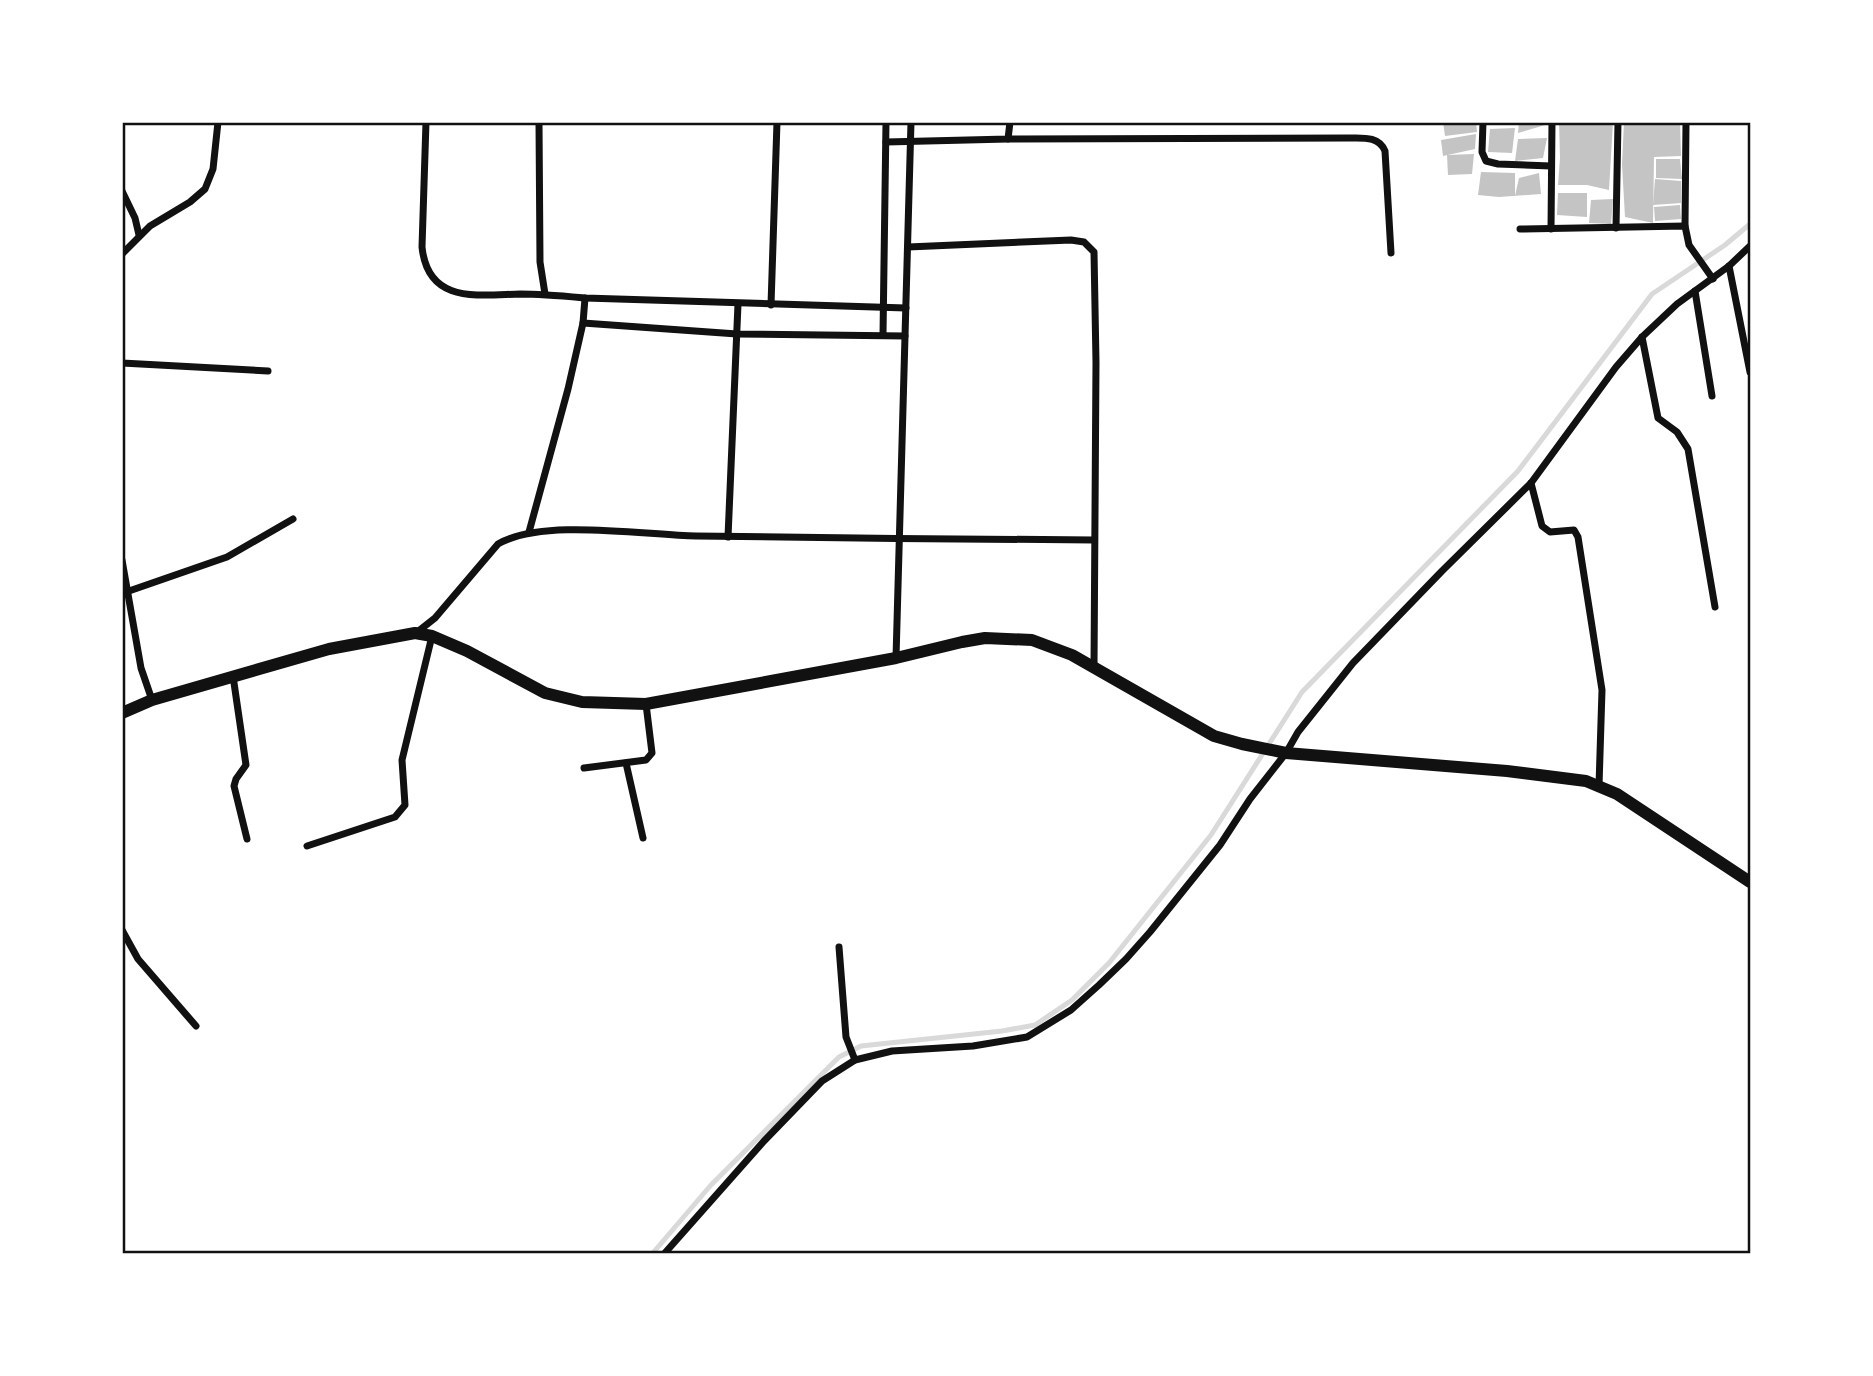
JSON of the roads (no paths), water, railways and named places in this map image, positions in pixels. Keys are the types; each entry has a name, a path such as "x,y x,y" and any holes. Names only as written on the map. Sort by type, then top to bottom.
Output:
{"street":[{"path":"122,254 139,235 205,189 213,169 218,122"},
{"path":"426,122 422,247 424,262 442,286 454,293 474,297 545,294 738,304 906,308"},
{"path":"539,122 540,262 545,294"},
{"path":"771,304 777,122"},
{"path":"883,335 886,122"},
{"path":"896,659 911,122"},
{"path":"1009,139 1010,122"},
{"path":"1483,122 1482,152 1486,160 1499,164 1551,166"},
{"path":"1551,229 1552,122"},
{"path":"1616,228 1618,122"},
{"path":"1686,122 1685,226 1689,245 1710,276"},
{"path":"886,142 1009,139 1376,140 1385,150 1391,253"},
{"path":"122,191 135,218 139,235"},
{"path":"1520,229 1685,226"},
{"path":"908,247 1071,240 1090,246 1094,252 1094,667"},
{"path":"664,1254 764,1141 822,1081 855,1060 892,1051 973,1046 1027,1037 1071,1010 1126,959 1225,838 1298,732 1353,663 1442,570 1531,483 1616,367 1642,337 1676,304 1710,276 1729,266 1751,246"},
{"path":"1729,266 1751,372"},
{"path":"1695,291 1712,396"},
{"path":"529,532 568,389 583,323 585,298"},
{"path":"728,537 738,304"},
{"path":"583,323 737,334 905,336"},
{"path":"1642,337 1658,418 1677,432 1688,449 1715,607"},
{"path":"122,363 268,371"},
{"path":"1531,483 1542,526 1550,532 1574,530 1578,537 1601,681 1599,786"},
{"path":"130,591 227,557 293,519"},
{"path":"415,633 435,618 498,544 511,536 529,532 566,530 728,537 1094,540"},
{"path":"122,561 130,591 141,668 152,700"},
{"path":"122,713 152,700 329,649 415,633 432,636 467,651 545,693 582,702 646,704 896,659 985,638 1032,640 1054,647 1094,667 1214,736 1242,744 1285,753 1507,771 1572,779 1599,786 1616,794 1751,882"},
{"path":"307,846 395,817 402,810 406,800 402,760 432,636"},
{"path":"233,676 246,765 234,786 247,839"},
{"path":"584,768 646,760 652,753 646,704"},
{"path":"626,763 642,838"},
{"path":"122,930 138,959 196,1026"},
{"path":"839,947 846,1038 855,1060"}],"waterway":[{"path":"652,1254 711,1185 839,1057 861,1046 1035,1025 1072,1000 1109,963 1211,835 1302,692 1518,471 1652,294 1725,245 1750,224"}]}
